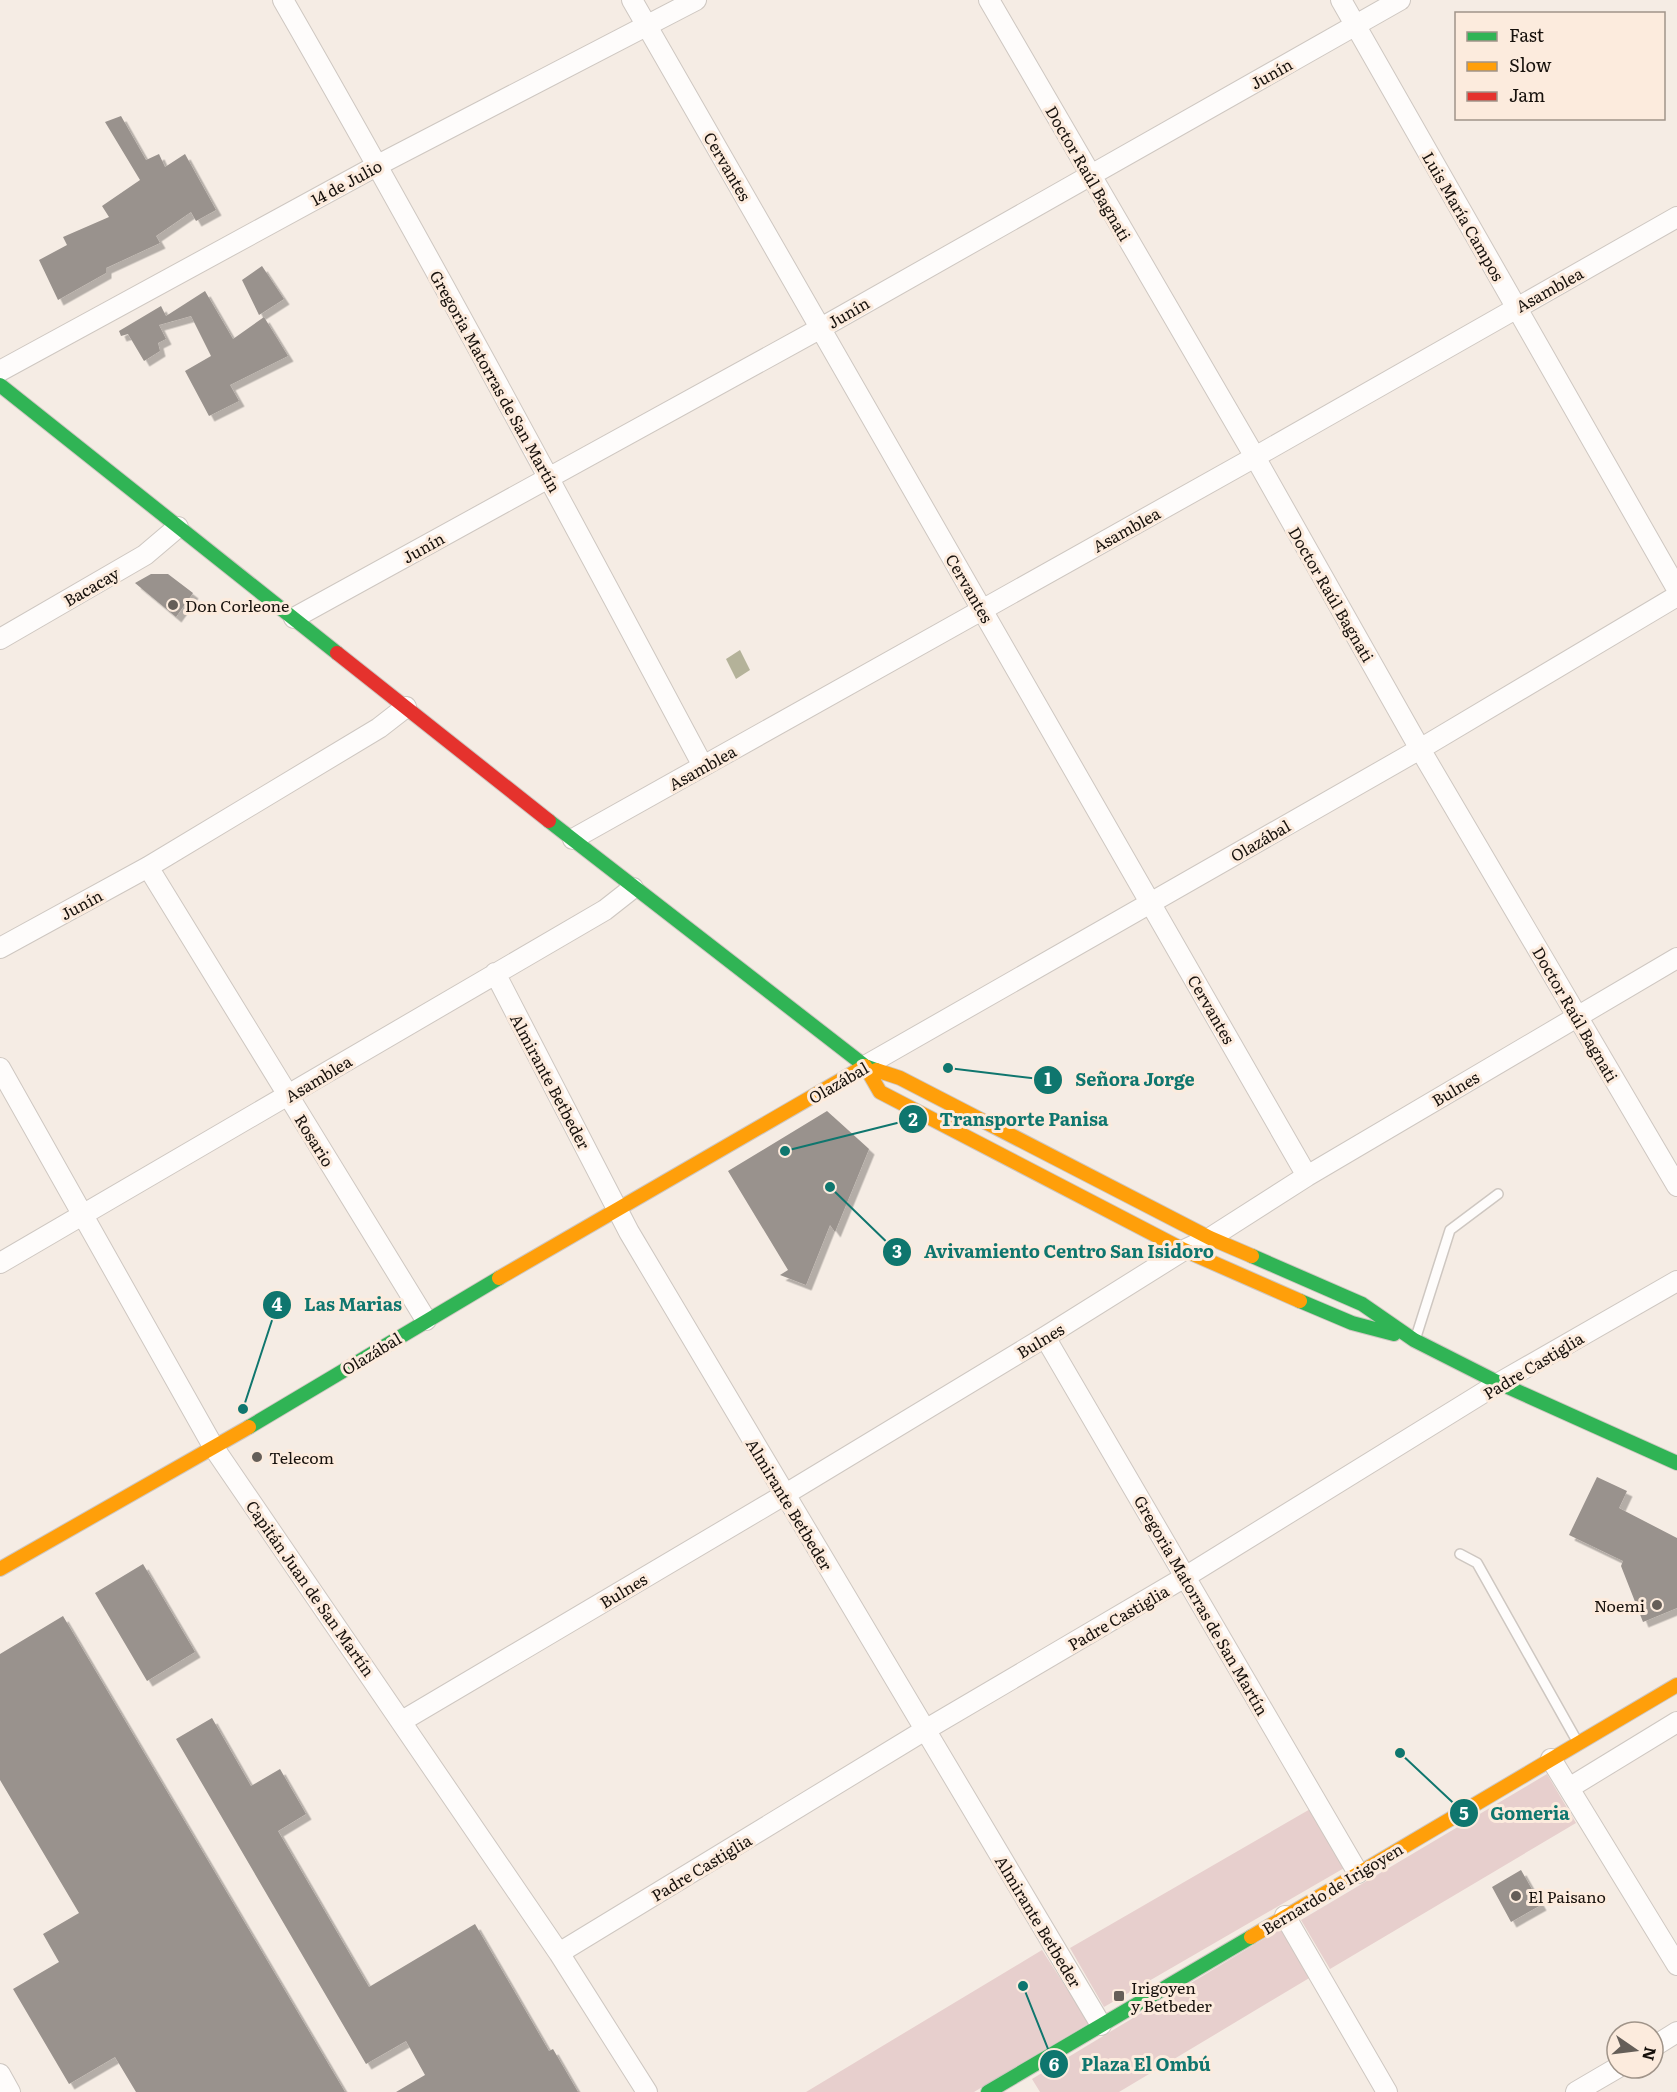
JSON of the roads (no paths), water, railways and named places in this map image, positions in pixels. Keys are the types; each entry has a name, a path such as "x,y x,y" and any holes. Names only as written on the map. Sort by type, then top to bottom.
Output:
{"main road":[{"path":"0,386 633,888 865,1066 900,1078 1210,1238 1362,1304 1414,1340 1499,1383 1677,1463"},
{"path":"865,1066 880,1092 1184,1251 1352,1323 1414,1340"},
{"name":"Olazábal","path":"0,1569 214,1448 426,1320 865,1066"},
{"name":"Bernardo de Irigoyen","path":"988,2092 1019,2084 1101,2025 1677,1685"}],"street":[{"name":"Gregoria Matorras de San Martín","path":"283,0 378,165 550,478 703,766"},
{"name":"Cervantes","path":"632,0 1307,1176"},
{"name":"14 de Julio","path":"0,371 378,165 648,27 696,0"},
{"name":"Doctor Raúl Bagnati","path":"989,0 1255,457 1420,749 1677,1186"},
{"name":"Luis María Campos","path":"1341,0 1677,589"},
{"name":"Junín","path":"294,618 821,328 1400,0"},
{"name":"Asamblea","path":"573,839 1255,457 1677,217"},
{"name":"Bacacay","path":"0,639 145,555 178,527"},
{"name":"Olazábal","path":"865,1066 1420,749 1677,596"},
{"name":"Junín","path":"0,948 148,867 379,729 406,707"},
{"name":"Rosario","path":"148,867 426,1320"},
{"name":"Asamblea","path":"0,1263 605,910 633,888"},
{"name":"Bulnes","path":"402,1721 1045,1338 1307,1176 1677,958"},
{"name":"Almirante Betbeder","path":"495,974 629,1232 1101,2025"},
{"name":"Capitán Juan de San Martín","path":"0,1068 214,1448 559,1953 647,2092"},
{"name":"Padre Castiglia","path":"559,1953 925,1730 1185,1577 1499,1383 1677,1281"},
{"name":"Gregoria Matorras de San Martín","path":"1045,1338 1358,1873"},
{"path":"1569,1788 1677,1722"},
{"path":"1551,1759 1677,1965"},
{"path":"1285,1916 1387,2092"},
{"path":"0,2074 10,2092"},
{"path":"1576,2092 1605,2075"}],"lane":[{"path":"1414,1340 1450,1230 1498,1194"},
{"path":"1460,1554 1477,1563 1578,1744"}],"place":[{"name":"Don Corleone","path":"173,605"},
{"name":"Señora Jorge","path":"948,1068"},
{"name":"Transporte Panisa","path":"785,1151"},
{"name":"Avivamiento Centro San Isidoro","path":"830,1187"},
{"name":"Las Marias","path":"243,1409"},
{"name":"Telecom","path":"257,1457"},
{"name":"Noemi","path":"1657,1605"},
{"name":"Gomeria","path":"1400,1753"},
{"name":"El Paisano","path":"1516,1896"},
{"name":"Plaza El Ombú","path":"1023,1986"},
{"name":"Irigoyen y Betbeder","path":"1119,1996"}]}
